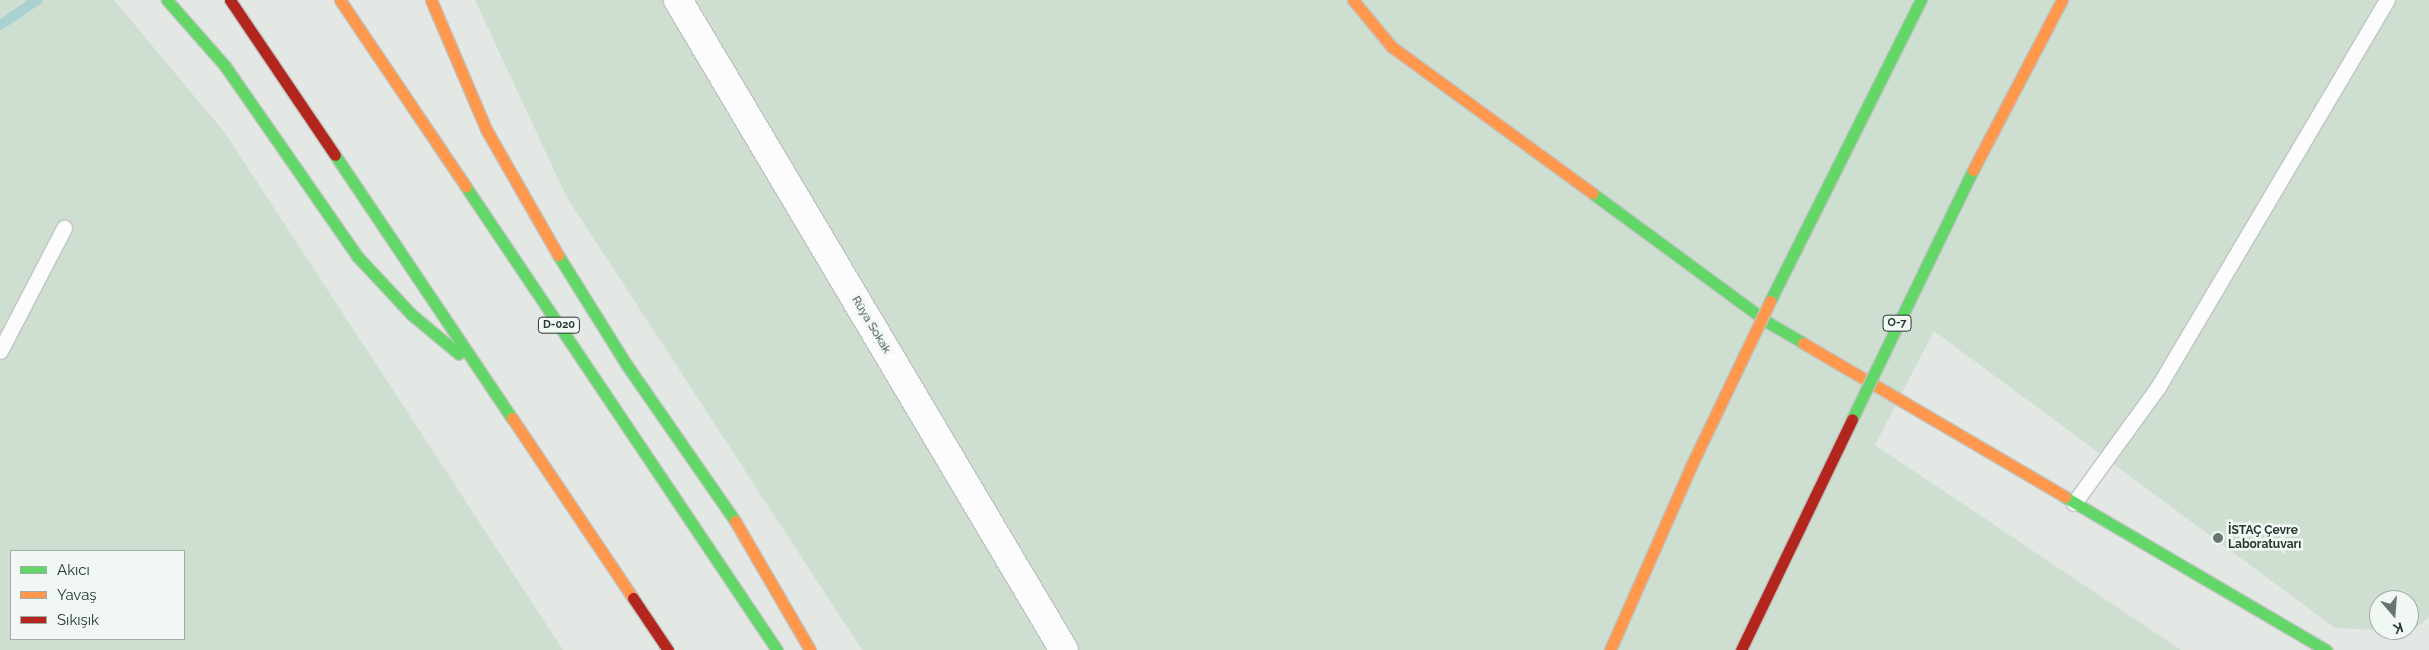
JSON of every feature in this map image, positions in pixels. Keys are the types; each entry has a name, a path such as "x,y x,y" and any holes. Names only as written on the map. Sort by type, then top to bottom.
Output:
{"main road":[{"path":"167,0 225,66 357,256 411,314 483,374"},
{"path":"230,0 668,650"},
{"name":"D-020","path":"340,0 777,650"},
{"path":"431,0 487,131 530,208 626,364 747,538 810,650"},
{"path":"1353,0 1392,47 1769,323 2326,650"},
{"path":"1610,650 1691,466 1810,215 1921,0"},
{"name":"O-7","path":"1741,650 1923,270 2013,89 2062,0"}],"street":[{"name":"Rüya Sokak","path":"678,0 1064,650"}],"lane":[{"path":"2074,502 2158,387 2387,0"},
{"path":"0,351 64,228"}],"green space":[{"path":"0,0 114,0 225,133 563,650 0,650"},
{"path":"475,0 2429,0 2429,617 2419,625 2419,590 2369,590 2369,630 2335,628 1934,331 1875,445 2181,650 862,650 566,196"}],"waterway":[{"path":"0,25 37,0"}],"traffic: fast":[{"path":"167,0 225,66 357,256 411,314 459,354"},
{"path":"1770,301 1921,0"},
{"path":"335,155 512,418"},
{"path":"1852,419 1973,170"},
{"path":"466,187 777,650"},
{"path":"1592,193 1769,323 1803,343"},
{"path":"558,255 626,364 735,521"},
{"path":"2065,497 2326,650"}],"traffic: slow":[{"path":"340,0 466,187"},
{"path":"431,0 487,131 558,255"},
{"path":"1353,0 1392,47 1592,193"},
{"path":"1973,170 2062,0"},
{"path":"1610,650 1691,466 1770,301"},
{"path":"1803,343 2065,497"},
{"path":"512,418 633,598"},
{"path":"735,521 810,650"}],"traffic: jam":[{"path":"230,0 335,155"},
{"path":"1741,650 1852,419"},
{"path":"633,598 668,650"}],"place":[{"name":"İSTAÇ Çevre Laboratuvarı","path":"2218,538"}]}
